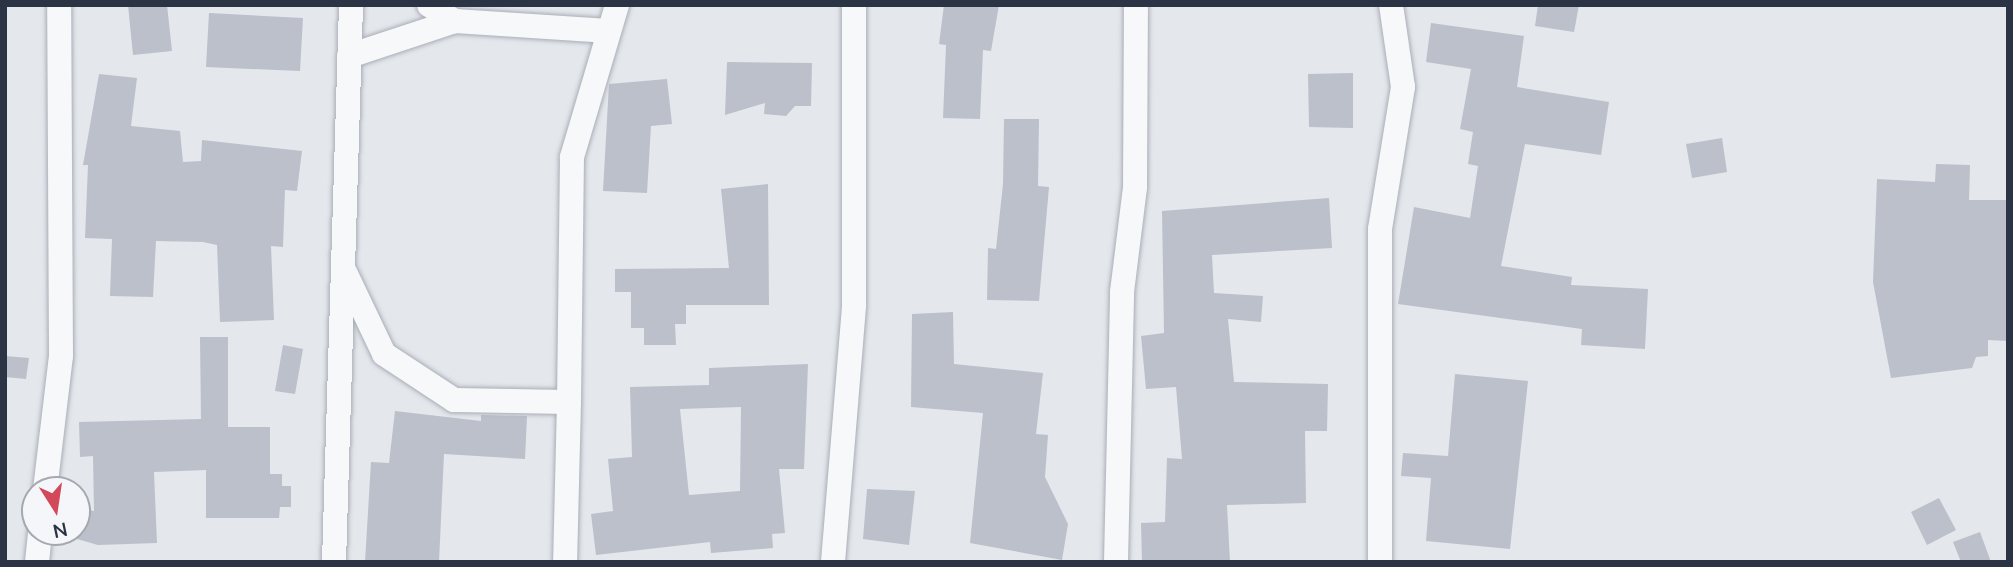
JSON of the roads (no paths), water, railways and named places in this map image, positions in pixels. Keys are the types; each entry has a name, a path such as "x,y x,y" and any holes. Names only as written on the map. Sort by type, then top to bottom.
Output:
{"street":[{"path":"47,476 61,356 59,5"},
{"path":"334,562 351,5"},
{"path":"429,5 455,21"},
{"path":"565,562 572,157 617,5"},
{"path":"834,562 854,305 854,5"},
{"path":"1116,562 1122,292 1135,187 1136,5"},
{"path":"1380,562 1380,229 1404,88 1391,5"},
{"path":"349,57 455,21 609,31"},
{"path":"342,267 384,354 454,400 569,402"}]}
